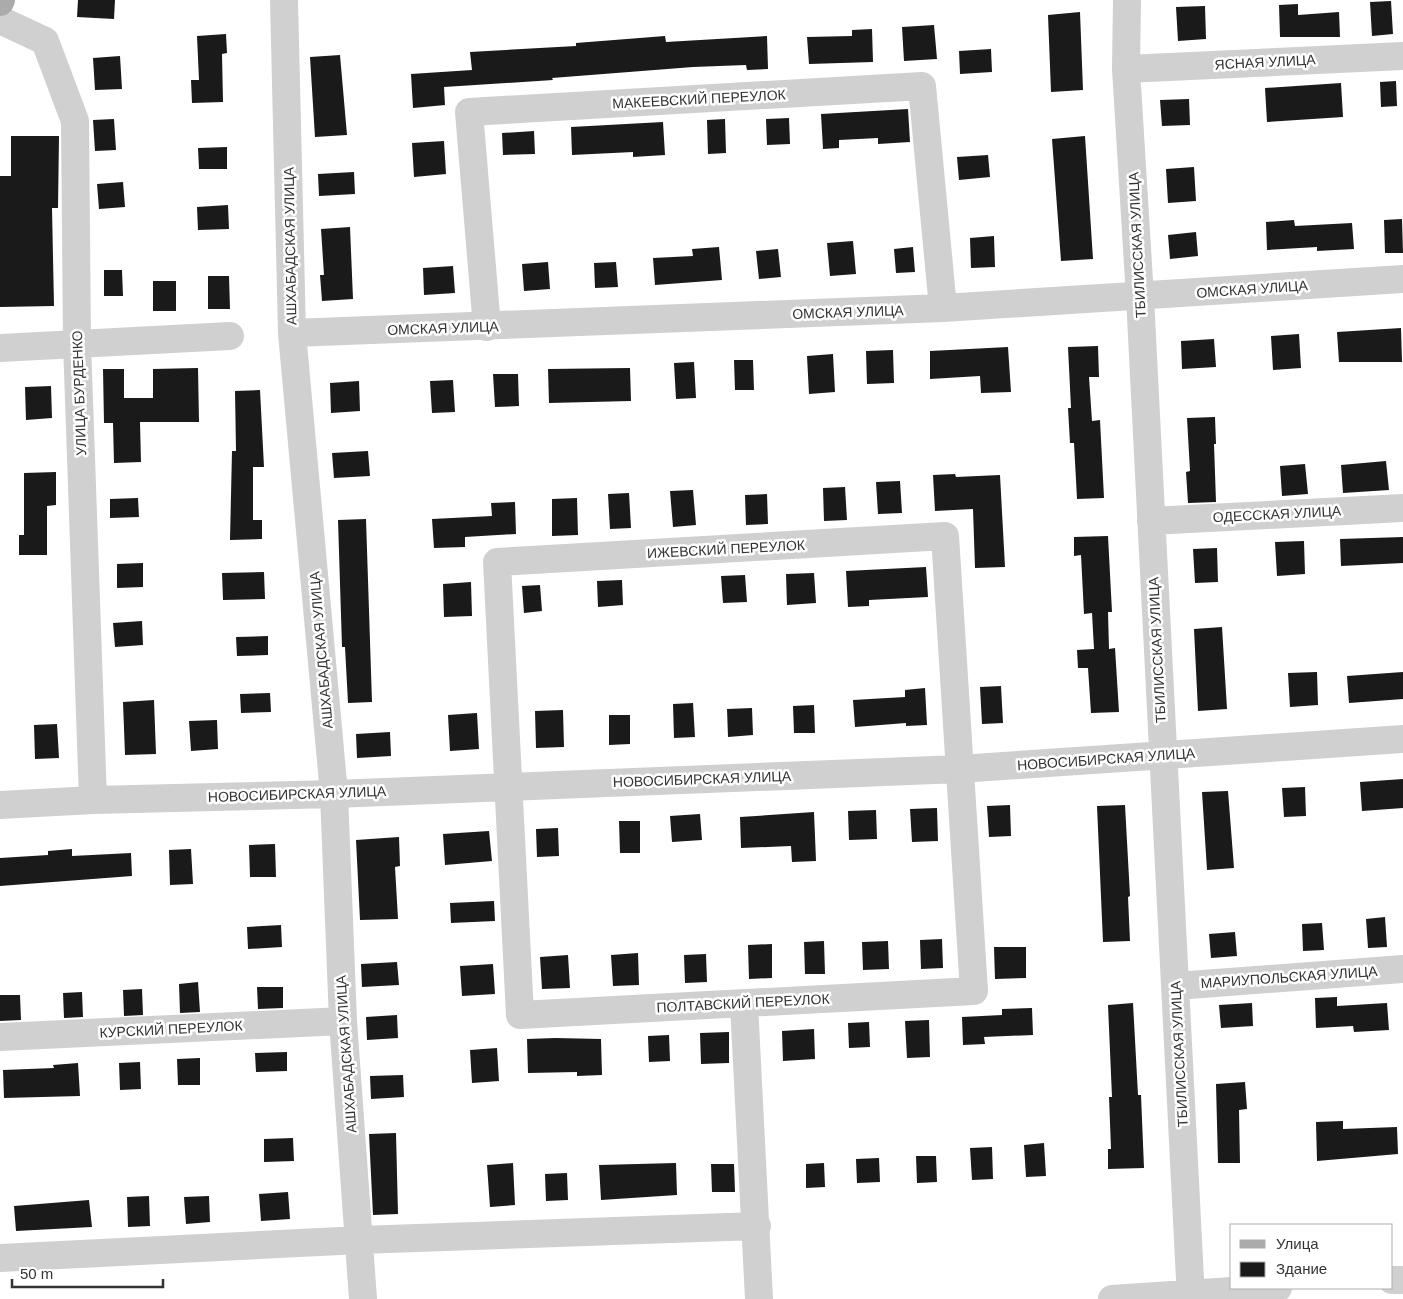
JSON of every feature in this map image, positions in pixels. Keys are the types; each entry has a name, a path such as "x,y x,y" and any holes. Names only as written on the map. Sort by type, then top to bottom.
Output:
{"street":[{"name":"АШХАБАДСКАЯ УЛИЦА","path":"284,0 292,333 334,794 343,1021 363,1299"},
{"name":"ТБИЛИССКАЯ УЛИЦА","path":"1127,0 1126,68 1140,296 1191,1296"},
{"name":"УЛИЦА БУРДЕНКО","path":"0,20 45,41 75,121 77,343 93,800"},
{"name":"ЯСНАЯ УЛИЦА","path":"1126,68 1403,56"},
{"name":"МАКЕЕВСКИЙ ПЕРЕУЛОК","path":"487,327 469,112 922,86 943,308"},
{"name":"ОМСКАЯ УЛИЦА","path":"292,333 943,308 1403,279"},
{"path":"0,348 230,336"},
{"name":"ОДЕССКАЯ УЛИЦА","path":"1151,521 1403,508"},
{"name":"ИЖЕВСКИЙ ПЕРЕУЛОК","path":"509,786 497,562 945,536 959,769"},
{"name":"НОВОСИБИРСКАЯ УЛИЦА","path":"0,805 93,800 334,794 959,769 1403,739"},
{"name":"ПОЛТАВСКИЙ ПЕРЕУЛОК","path":"509,786 520,1015 974,990 959,769"},
{"name":"МАРИУПОЛЬСКАЯ УЛИЦА","path":"1176,986 1403,969"},
{"path":"744,1004 759,1299"},
{"name":"КУРСКИЙ ПЕРЕУЛОК","path":"0,1037 343,1021"},
{"path":"0,1258 360,1240 756,1226"},
{"path":"1112,1299 1191,1296 1267,1289"}],"building":[{"path":"78,0 115,0 114,19 77,17"},
{"path":"1391,1 1393,34 1372,36 1370,2"},
{"path":"1298,4 1298,15 1339,12 1340,37 1280,37 1279,5"},
{"path":"1205,6 1206,39 1178,41 1176,7"},
{"path":"1080,12 1083,90 1051,92 1048,15"},
{"path":"934,25 937,59 904,61 902,27"},
{"path":"872,29 873,62 809,64 807,37 852,36 852,30"},
{"path":"226,34 227,53 222,54 223,102 192,103 191,80 199,80 197,36"},
{"path":"665,36 666,42 767,36 768,69 747,70 746,65 693,67 552,78 553,80 444,87 445,105 413,108 411,74 472,70 470,52 576,46 576,43"},
{"path":"991,49 992,72 960,74 959,51"},
{"path":"340,55 347,135 315,137 310,57"},
{"path":"120,56 122,89 95,90 93,58"},
{"path":"1396,81 1397,106 1381,107 1380,82"},
{"path":"1341,83 1343,117 1267,122 1265,88"},
{"path":"1189,99 1190,125 1162,126 1160,100"},
{"path":"908,109 910,142 878,144 878,138 839,140 839,148 823,149 821,114"},
{"path":"789,118 790,144 767,145 766,119"},
{"path":"114,119 116,150 95,151 93,120"},
{"path":"725,119 726,153 708,154 707,120"},
{"path":"663,122 665,155 633,157 633,152 572,155 571,127"},
{"path":"534,131 535,154 503,155 502,133"},
{"path":"11,136 59,136 58,208 52,208 54,306 0,307 0,176 11,176"},
{"path":"1085,136 1093,259 1061,261 1052,139"},
{"path":"444,141 446,174 414,177 412,143"},
{"path":"227,147 227,169 199,169 198,148"},
{"path":"988,155 990,177 959,180 957,157"},
{"path":"1194,167 1196,201 1168,203 1166,169"},
{"path":"354,172 355,194 319,196 318,174"},
{"path":"123,182 125,207 99,209 97,184"},
{"path":"228,205 229,229 198,230 197,207"},
{"path":"1402,219 1403,253 1385,253 1384,220"},
{"path":"1294,220 1295,226 1352,223 1354,249 1317,251 1317,247 1267,250 1266,222"},
{"path":"350,227 353,299 322,301 320,275 324,275 321,229"},
{"path":"1196,232 1198,256 1170,259 1168,235"},
{"path":"994,236 995,267 971,268 970,238"},
{"path":"853,241 856,274 830,276 827,243"},
{"path":"719,247 722,280 655,285 653,258 693,256 692,249"},
{"path":"913,247 915,272 896,273 894,249"},
{"path":"778,249 781,277 759,279 756,251"},
{"path":"548,262 550,289 524,291 522,264"},
{"path":"616,262 618,287 595,288 594,263"},
{"path":"453,266 455,293 424,295 423,268"},
{"path":"104,270 122,270 123,296 104,296"},
{"path":"208,276 229,276 230,309 208,309"},
{"path":"153,281 176,281 176,311 153,311"},
{"path":"1401,328 1402,362 1339,362 1337,332"},
{"path":"1299,334 1301,368 1273,370 1271,336"},
{"path":"1214,339 1216,367 1182,369 1181,341"},
{"path":"1098,346 1099,377 1089,377 1092,421 1100,420 1104,498 1077,499 1074,443 1070,443 1068,408 1071,408 1068,347"},
{"path":"1008,347 1011,392 981,393 980,376 930,379 930,351"},
{"path":"893,350 894,383 867,384 866,351"},
{"path":"833,354 835,392 809,394 807,356"},
{"path":"734,360 753,360 754,390 735,390"},
{"path":"694,362 696,398 676,399 674,363"},
{"path":"198,368 199,422 140,422 141,462 114,463 113,423 104,423 103,369 124,369 124,398 153,398 153,369"},
{"path":"630,368 631,401 549,403 548,369"},
{"path":"493,374 518,374 519,406 495,407"},
{"path":"453,380 455,412 432,413 430,381"},
{"path":"359,381 360,411 331,413 330,383"},
{"path":"51,386 52,418 26,420 25,387"},
{"path":"260,390 264,467 253,467 253,520 262,520 262,539 230,540 232,451 236,451 235,391"},
{"path":"1215,417 1216,502 1188,503 1186,472 1190,471 1187,418"},
{"path":"368,451 370,476 334,478 332,453"},
{"path":"1386,461 1389,490 1343,493 1341,465"},
{"path":"1305,464 1308,494 1282,496 1280,466"},
{"path":"56,472 56,505 47,506 47,555 19,555 19,535 24,535 24,473"},
{"path":"955,474 956,477 1000,475 1005,567 975,568 973,509 935,511 933,475"},
{"path":"900,481 902,513 878,514 876,482"},
{"path":"845,487 847,520 824,521 823,488"},
{"path":"693,490 696,525 673,527 670,491"},
{"path":"629,493 631,528 610,529 608,494"},
{"path":"767,494 768,524 746,525 745,495"},
{"path":"138,498 139,517 110,518 110,499"},
{"path":"577,498 578,535 552,536 552,499"},
{"path":"515,502 516,534 465,537 465,547 434,548 432,519 492,516 491,503"},
{"path":"366,519 372,702 348,703 345,647 342,647 338,520"},
{"path":"1108,536 1112,612 1108,612 1109,649 1115,648 1119,712 1091,713 1088,668 1078,668 1077,650 1094,649 1092,613 1084,614 1081,555 1074,556 1074,537"},
{"path":"1403,537 1403,563 1341,566 1340,539"},
{"path":"1304,541 1305,574 1277,576 1275,542"},
{"path":"1217,548 1218,582 1195,583 1193,549"},
{"path":"143,563 143,587 117,588 117,564"},
{"path":"926,567 928,597 869,600 869,606 848,607 846,571"},
{"path":"264,572 265,599 223,600 222,573"},
{"path":"814,573 816,603 787,605 786,574"},
{"path":"745,575 747,602 723,603 721,576"},
{"path":"622,580 623,605 598,607 597,581"},
{"path":"471,582 472,616 444,617 443,584"},
{"path":"540,585 542,611 524,613 522,586"},
{"path":"142,621 143,645 115,647 113,623"},
{"path":"1222,627 1227,709 1198,711 1194,629"},
{"path":"268,636 268,655 237,656 236,637"},
{"path":"1317,672 1318,705 1290,707 1288,673"},
{"path":"1403,672 1403,699 1349,703 1347,676"},
{"path":"1001,686 1003,723 982,724 980,687"},
{"path":"925,688 927,725 906,726 906,723 855,727 853,700 905,697 905,690"},
{"path":"270,693 271,712 241,713 240,694"},
{"path":"154,700 156,754 125,755 123,702"},
{"path":"693,703 695,737 674,738 673,704"},
{"path":"814,705 815,733 794,733 793,706"},
{"path":"752,708 753,735 728,737 727,709"},
{"path":"563,710 564,747 536,748 535,711"},
{"path":"477,713 479,749 450,751 448,715"},
{"path":"609,715 630,715 630,744 609,745"},
{"path":"217,720 218,749 191,751 189,721"},
{"path":"57,724 59,758 35,759 34,725"},
{"path":"390,732 391,756 357,758 356,734"},
{"path":"1403,779 1403,808 1362,811 1360,782"},
{"path":"1305,787 1306,816 1284,817 1282,788"},
{"path":"1228,791 1234,868 1207,870 1202,792"},
{"path":"1010,805 1011,836 989,837 987,806"},
{"path":"1125,805 1130,896 1128,897 1130,941 1103,942 1097,806"},
{"path":"937,808 938,841 912,842 910,809"},
{"path":"876,810 877,839 849,840 848,811"},
{"path":"814,812 816,861 792,862 791,846 741,848 740,817"},
{"path":"700,814 702,840 672,842 670,816"},
{"path":"619,821 640,821 640,853 620,853"},
{"path":"558,828 559,856 537,857 536,829"},
{"path":"489,831 492,861 445,865 443,834"},
{"path":"399,837 400,866 395,867 398,919 360,920 356,840"},
{"path":"275,844 276,877 250,877 249,845"},
{"path":"72,849 72,856 131,853 132,876 0,886 0,858 48,855 48,851"},
{"path":"191,849 193,884 170,885 169,850"},
{"path":"494,901 495,921 451,923 450,903"},
{"path":"1385,917 1387,947 1368,948 1366,919"},
{"path":"1322,923 1324,950 1303,951 1302,924"},
{"path":"281,925 282,947 248,949 247,927"},
{"path":"1235,932 1237,956 1211,958 1209,934"},
{"path":"942,939 943,968 921,969 920,940"},
{"path":"824,941 825,974 805,974 804,942"},
{"path":"888,941 889,969 863,970 862,942"},
{"path":"772,944 772,978 749,979 748,945"},
{"path":"994,947 1026,947 1026,978 995,979"},
{"path":"638,953 639,985 613,986 611,955"},
{"path":"706,954 707,982 685,983 684,955"},
{"path":"568,955 570,988 542,989 540,957"},
{"path":"397,962 399,985 362,987 361,964"},
{"path":"493,964 495,994 462,996 460,966"},
{"path":"198,982 200,1012 180,1013 179,984"},
{"path":"257,987 283,987 283,1008 258,1009"},
{"path":"142,989 143,1015 124,1016 123,990"},
{"path":"82,992 83,1017 64,1018 63,993"},
{"path":"0,995 20,995 21,1020 0,1021"},
{"path":"1337,997 1337,1006 1387,1003 1389,1030 1354,1032 1353,1026 1316,1028 1315,998"},
{"path":"1133,1003 1138,1095 1141,1095 1144,1168 1108,1169 1108,1149 1111,1149 1109,1097 1112,1097 1108,1005"},
{"path":"1252,1003 1253,1026 1221,1028 1219,1005"},
{"path":"1032,1008 1033,1035 984,1037 985,1044 963,1045 962,1017 1002,1015 1002,1009"},
{"path":"397,1015 398,1038 367,1040 366,1017"},
{"path":"929,1020 930,1057 907,1058 905,1021"},
{"path":"869,1022 870,1047 849,1048 848,1023"},
{"path":"814,1029 815,1059 783,1061 782,1031"},
{"path":"729,1032 729,1063 701,1064 700,1033"},
{"path":"669,1035 670,1061 649,1062 648,1036"},
{"path":"527,1039 601,1039 602,1075 577,1076 577,1072 528,1073"},
{"path":"497,1048 499,1081 472,1083 470,1050"},
{"path":"287,1052 287,1071 256,1072 255,1053"},
{"path":"200,1058 200,1085 178,1085 177,1059"},
{"path":"140,1062 141,1089 120,1090 119,1063"},
{"path":"78,1063 80,1096 4,1098 3,1070 54,1068 53,1065"},
{"path":"403,1075 404,1097 371,1099 370,1076"},
{"path":"1245,1082 1247,1109 1239,1110 1240,1163 1218,1163 1216,1084"},
{"path":"1343,1121 1343,1129 1397,1127 1398,1154 1317,1161 1316,1122"},
{"path":"396,1133 398,1214 373,1215 369,1134"},
{"path":"293,1138 294,1161 264,1162 264,1139"},
{"path":"1044,1143 1046,1176 1026,1177 1024,1145"},
{"path":"992,1147 993,1179 972,1180 970,1148"},
{"path":"916,1156 936,1156 937,1182 917,1183"},
{"path":"879,1158 880,1182 857,1183 856,1159"},
{"path":"513,1163 515,1205 490,1207 487,1165"},
{"path":"676,1163 677,1195 601,1200 599,1165"},
{"path":"824,1163 825,1187 806,1188 806,1164"},
{"path":"711,1164 734,1164 735,1192 712,1192"},
{"path":"567,1173 568,1200 546,1201 545,1174"},
{"path":"288,1192 290,1219 261,1221 259,1194"},
{"path":"149,1196 150,1226 128,1227 127,1197"},
{"path":"209,1196 210,1222 186,1224 184,1197"},
{"path":"89,1200 92,1227 16,1231 14,1206"}]}
